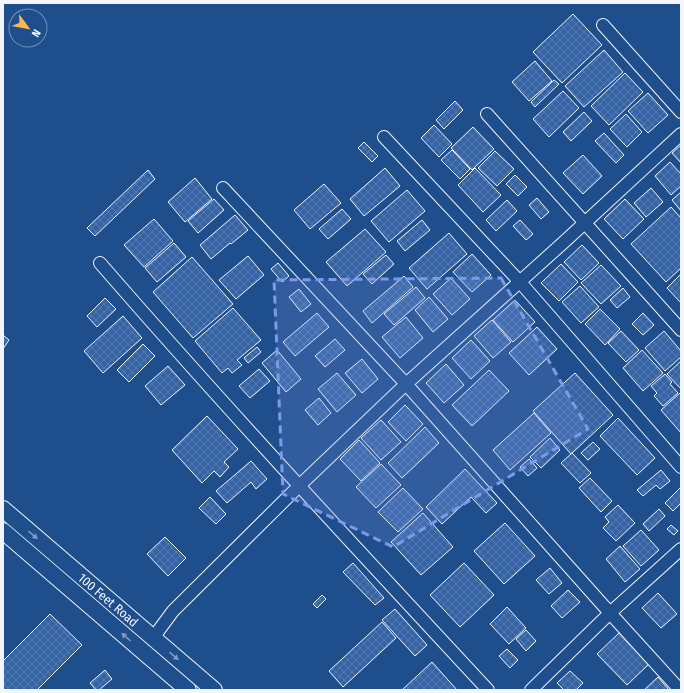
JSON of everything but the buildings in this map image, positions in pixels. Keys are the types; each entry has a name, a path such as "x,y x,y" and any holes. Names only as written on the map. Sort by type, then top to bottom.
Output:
{"street":[{"path":"603,25 681,112"},
{"path":"487,114 681,330"},
{"path":"153,638 174,611 299,486 406,384 564,242 681,134"},
{"path":"384,137 520,282 681,467"},
{"path":"223,188 406,384 680,690"},
{"path":"100,263 299,486 488,690"},
{"name":"100 Feet Road","path":"3,509 214,690"},
{"name":"100 Feet Road","path":"3,531 188,690"},
{"path":"531,690 610,613 681,550"}],"highlighted area":[{"path":"501,278 588,429 393,547 283,494 274,280"}]}
